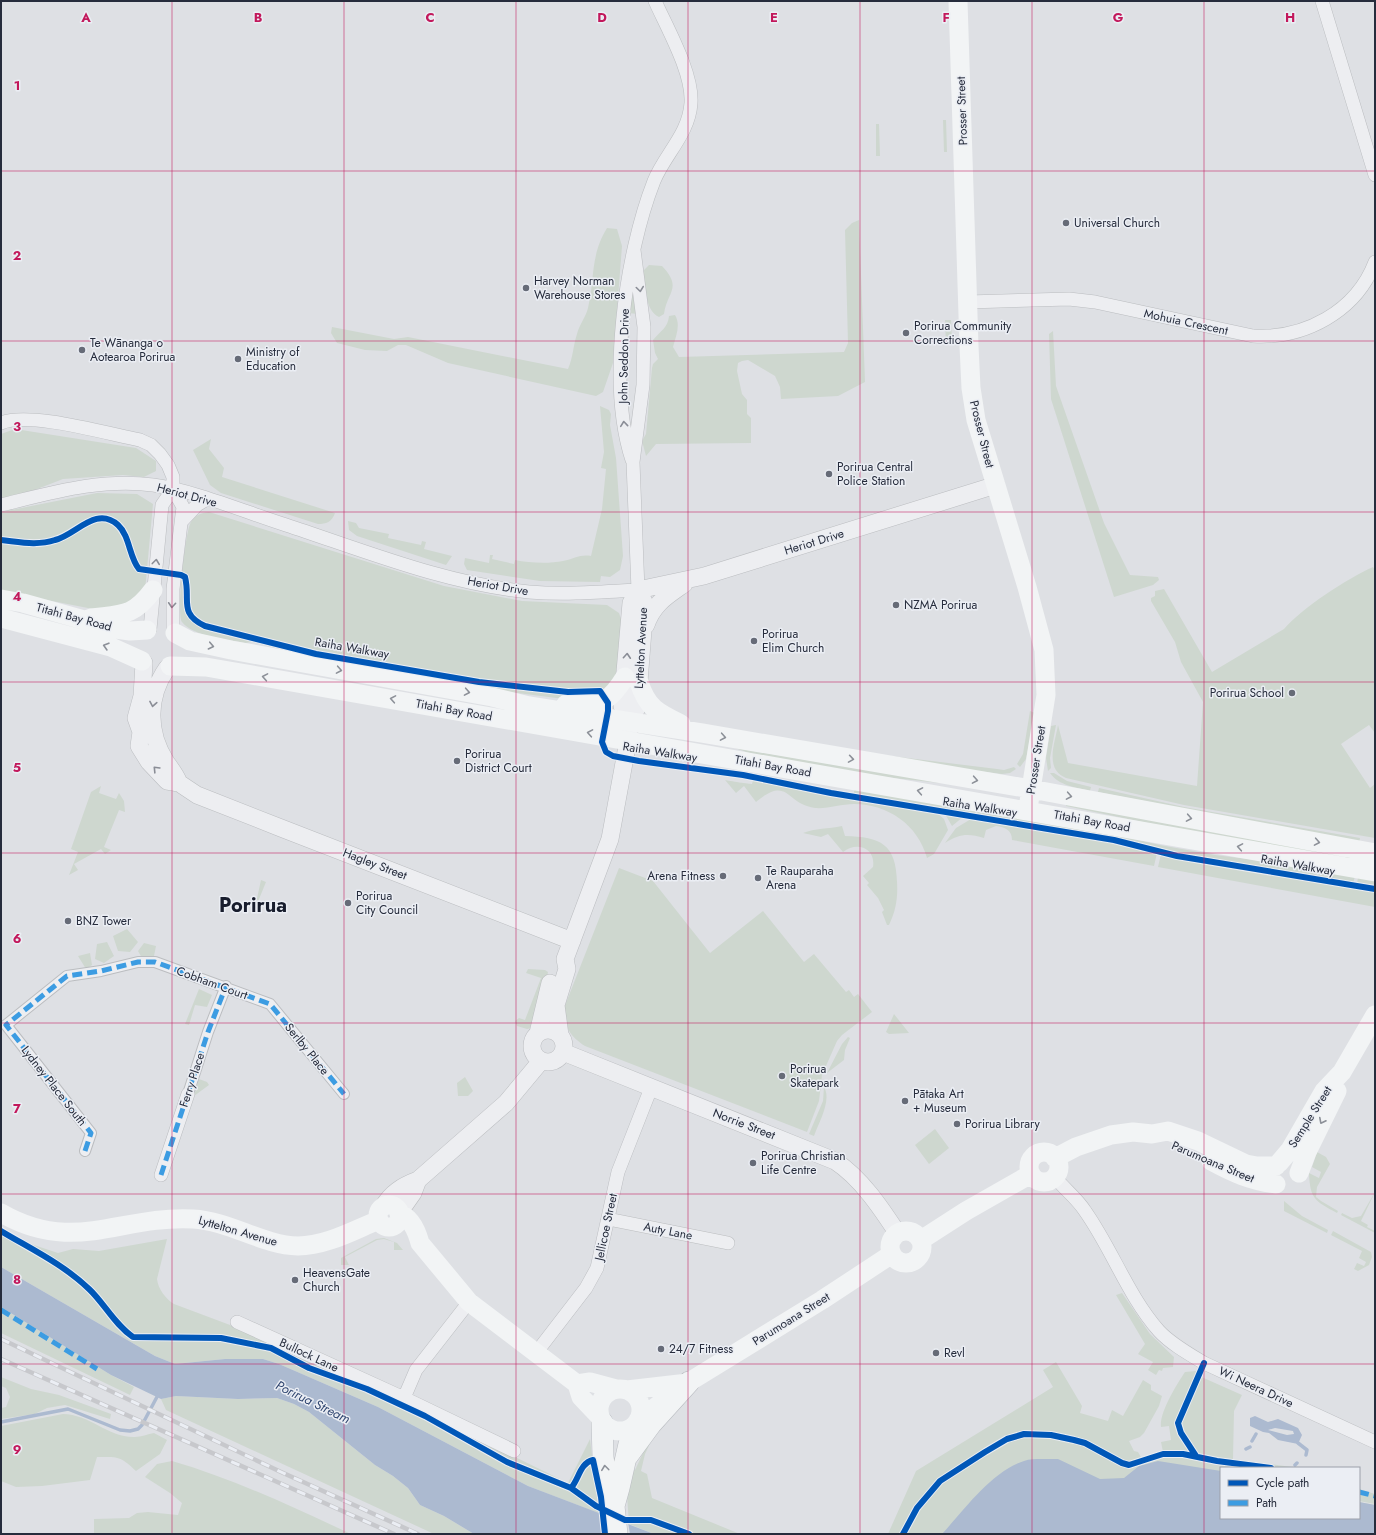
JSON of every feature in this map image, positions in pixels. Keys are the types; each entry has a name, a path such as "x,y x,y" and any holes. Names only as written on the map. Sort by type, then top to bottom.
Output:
{"main road":[{"name":"Prosser Street","path":"958,1 968,302 973,403 976,420 1031,599 1044,650 1046,696 1028,810"},
{"path":"82,619 128,613 139,606 153,590"},
{"name":"Titahi Bay Road","path":"1,599 130,631 149,630"},
{"name":"Titahi Bay Road","path":"1,618 111,647 143,662"},
{"path":"159,626 174,632 181,644 180,653 177,660 169,667 155,669 143,662 138,650 139,642 149,630 159,626"},
{"name":"Titahi Bay Road","path":"174,632 190,641 231,650 492,697 529,706 606,720 630,722 702,733 1031,789 1375,853"},
{"name":"Titahi Bay Road","path":"169,667 206,666 1375,872"},
{"path":"529,706 595,704 606,700 632,680 643,694 649,705 656,711 702,733"},
{"name":"Semple Street","path":"1277,1171 1324,1091 1342,1072 1375,1015"},
{"name":"Semple Street","path":"1299,1173 1306,1152 1335,1096 1342,1072"},
{"name":"Parumoana Street","path":"1055,1158 1076,1147 1111,1135 1133,1132 1152,1134 1168,1131 1198,1141 1246,1164 1277,1171 1291,1163 1298,1169 1299,1173"},
{"path":"1045,1152 1055,1158 1058,1166 1055,1177 1047,1182 1042,1182 1034,1178 1031,1174 1029,1163 1035,1155 1045,1152"},
{"path":"921,1240 961,1214 1031,1174"},
{"name":"Lyttelton Avenue","path":"1,1213 16,1222 38,1229 62,1233 81,1233 154,1222 192,1219 210,1221 267,1240 298,1246 326,1240 390,1216"},
{"path":"390,1216 410,1241 420,1243 469,1302 577,1384 581,1397 611,1430 619,1432 630,1429 637,1422"},
{"path":"904,1231 912,1232 921,1240 921,1252 913,1261 902,1262 892,1254 891,1243 898,1234 904,1231"},
{"name":"Parumoana Street","path":"637,1422 689,1382 822,1300 892,1254"},
{"name":"Parumoana Street","path":"577,1384 590,1382 621,1390 689,1382"},
{"path":"626,1458 651,1424 689,1382"},
{"path":"614,1506 629,1442 641,1412 640,1403 634,1395 621,1390 606,1395 601,1401 599,1408 607,1487 614,1506 617,1534"}],"street":[{"name":"John Seddon Drive","path":"633,462 626,441 621,382 624,310 628,279 645,204 655,178 682,134 688,118 691,102 686,70 655,1"},
{"path":"1322,1 1375,175"},
{"name":"John Seddon Drive","path":"634,250 644,328 643,385 633,462 638,590"},
{"name":"Mohuia Crescent","path":"968,302 1069,299 1095,302 1253,336 1269,337 1289,334 1312,327 1336,313 1354,296 1368,278 1375,262"},
{"path":"1,423 19,419 53,423 140,440 151,445 160,454 168,465 173,477 173,490 182,507 182,521 173,589 174,632"},
{"name":"Heriot Drive","path":"1,505 60,490 96,485 153,485 207,499 410,566 478,584 530,592 563,593 638,590 689,580 996,486"},
{"path":"149,630 162,505 173,490"},
{"path":"182,521 197,505 207,499"},
{"path":"643,631 651,613 660,601 689,580"},
{"name":"Lyttelton Avenue","path":"538,1033 554,971 556,966 565,959 610,839 628,741 630,722 622,706 632,680 643,631 645,604 638,590"},
{"name":"Lyttelton Avenue","path":"632,680 630,603 638,590"},
{"path":"142,732 143,662"},
{"name":"Hagley Street","path":"169,667 160,679 154,695 151,711 142,732 175,772 179,783 198,794 281,828 572,941"},
{"name":"Lyttelton Avenue","path":"560,1034 556,1005 567,969 565,959"},
{"name":"Cobham Court","path":"6,1025 67,976 101,971 138,962 155,962 226,986 270,1004"},
{"name":"Ferry Place","path":"161,1175 208,1032 226,986"},
{"name":"Serlby Place","path":"270,1004 344,1094"},
{"name":"Lydney Place South","path":"6,1025 91,1133 85,1151"},
{"path":"552,1030 560,1034 564,1043 563,1052 554,1061 541,1060 535,1056 532,1048 534,1038 538,1033 552,1030"},
{"name":"Norrie Street","path":"563,1052 835,1161 850,1172 878,1205 898,1234"},
{"path":"390,1216 390,1196 404,1185 418,1180 506,1103 541,1060"},
{"name":"Jellicoe Street","path":"536,1353 594,1276 600,1256 614,1187 623,1157 651,1088"},
{"name":"Wi Neera Drive","path":"1055,1177 1062,1186 1074,1196 1086,1212 1140,1306 1160,1331 1189,1354 1204,1363 1375,1442"},
{"name":"Auty Lane","path":"608,1219 728,1243"},
{"path":"404,1398 416,1370 469,1302"},
{"name":"Bullock Lane","path":"237,1322 404,1398 514,1451"}],"shaded area":[{"path":"943,120 946,120 947,152 944,152"},
{"path":"876,124 879,124 880,156 876,156"},
{"path":"859,220 865,382 838,396 781,399 780,387 775,376 748,360 742,361 738,363 737,371 742,394 747,400 747,414 751,418 751,443 656,444 646,456 642,441 646,434 652,368 653,364 658,359 655,353 653,340 667,324 669,316 675,315 678,323 673,347 679,357 844,352 848,343 845,230 852,223"},
{"path":"607,228 617,229 622,246 613,363 603,392 596,396 448,363 406,345 398,345 387,351 365,350 337,343 331,333 332,327 394,339 408,337 568,369 578,331 588,308 595,258"},
{"path":"649,265 662,266 668,273 673,285 664,314 659,317 654,314 646,297 643,271"},
{"path":"631,283 638,314 628,313"},
{"path":"945,320 951,320 952,345 946,345"},
{"path":"1053,331 1056,386 1104,523 1130,575 1158,577 1159,580 1153,585 1114,597 1051,399 1049,334"},
{"path":"600,406 609,410 611,414 610,425 616,458 623,556 620,570 610,577 601,576 600,582 540,581 467,570 464,564 465,558 489,563 490,555 493,555 492,559 514,564 515,560 552,563 580,556 591,556 602,509 606,469 601,468 604,452"},
{"path":"15,429 136,448 156,461 156,471 144,477 123,475 63,479 14,498 1,500 1,434"},
{"path":"211,439 209,449 224,468 222,477 335,513 332,519 324,524 318,524 221,493 210,485 193,450"},
{"path":"97,493 137,494 153,504 145,591 130,606 93,609 1,591 1,512"},
{"path":"209,512 444,586 522,601 607,605 619,613 623,625 615,681 603,694 564,699 495,690 310,657 252,642 245,643 220,639 194,631 182,622 180,616 186,540 191,522 194,518 203,513"},
{"path":"348,521 356,523 359,528 389,534 388,538 421,545 422,541 426,542 424,549 452,556 446,565 357,536 349,530"},
{"name":"Porirua School","path":"1373,567 1375,570 1375,733 1369,725 1341,744 1370,788 1375,784 1375,838 1184,805 1066,778 1059,774 1055,768 1053,762 1053,747 1058,725 1068,763 1197,786 1203,702 1181,662 1175,642 1151,601 1151,598 1155,596 1155,591 1164,589 1212,672 1284,629 1313,603 1351,578"},
{"path":"1030,711 1035,713 1026,759 1020,767 1017,764 1023,754"},
{"path":"1056,725 1050,758 1051,768 1048,771 1046,758 1051,726"},
{"path":"735,748 941,782 875,776 752,754"},
{"path":"883,755 1004,770 1014,767 1016,769 1010,773 1002,774 888,760"},
{"path":"1050,773 1054,773 1067,781 1091,787 1090,791 1058,781"},
{"path":"725,780 752,784 753,780 937,813 944,819 948,830 934,854 927,858 923,846 909,826 890,812 867,805 854,804 815,808 798,802 787,793 781,791 775,791 767,794 756,802 744,786 736,793"},
{"path":"101,786 99,793 116,799 119,793 124,801 125,812 119,810 104,847 111,850 105,854 101,849 74,864 78,870 69,875 78,852 71,849 91,792"},
{"path":"858,787 1040,818 1160,845 1215,855 1304,866 1355,876 1353,884 1179,854 1115,837 854,794 854,791"},
{"path":"1099,788 1184,807 1360,838 1359,843 1098,792"},
{"path":"1066,804 1356,855 1357,861 1176,829 1066,806"},
{"path":"945,814 963,817 952,826"},
{"path":"971,819 1114,842 1157,853 1154,866 1012,840 1009,831 1002,827 996,826 986,830 984,838 973,835 964,835 945,843 956,828"},
{"path":"842,826 845,836 868,838 877,841 890,851 894,859 897,893 895,909 889,925 887,925 882,912 884,910 878,898 867,885 869,883 863,876 873,867 872,855 869,851 864,848 854,847 843,852 828,834 821,837 803,833 812,830"},
{"path":"1161,854 1375,891 1375,907 1158,867"},
{"path":"619,868 653,881 710,953 763,911 804,962 814,954 846,992 849,990 854,997 858,994 872,1012 842,1035 837,1041 822,1075 819,1101 807,1132 585,1046 571,1034 567,1026 564,1008"},
{"path":"1358,877 1375,879 1375,886 1357,884"},
{"path":"261,880 266,882 257,904 256,903"},
{"path":"127,929 138,942 130,952 118,951 113,936"},
{"path":"107,942 114,956 104,963 95,959 97,944"},
{"path":"144,943 156,946 154,956 142,958 138,951"},
{"path":"90,953 92,965 86,969 78,956"},
{"path":"528,969 545,970 548,972 537,1021 532,1028 527,1029 517,1026 515,1021 519,1018 525,1020 541,978 526,973"},
{"path":"199,989 212,995 207,1007 195,1005 189,1025 185,1024"},
{"path":"894,1014 909,1033 889,1034 886,1032"},
{"path":"848,1037 850,1038 845,1050 844,1060 827,1073 842,1044"},
{"path":"465,1077 473,1091 468,1096 458,1096 457,1083"},
{"path":"199,1079 207,1082 209,1085 194,1096"},
{"path":"824,1087 827,1098 826,1105 814,1136 809,1134 823,1101"},
{"path":"935,1129 949,1148 929,1164 915,1145"},
{"path":"1317,1152 1326,1157 1330,1164 1317,1187 1316,1197 1338,1211 1337,1213 1319,1202 1312,1194 1309,1173 1319,1178 1321,1172 1312,1167"},
{"path":"1375,1192 1361,1221 1368,1225 1367,1227 1375,1231 1375,1233 1341,1215 1342,1213 1352,1218 1361,1216"},
{"path":"1284,1201 1302,1216 1328,1230 1327,1233 1284,1211"},
{"path":"1333,1231 1371,1252 1372,1257 1369,1265 1358,1271 1354,1269 1357,1263 1364,1266 1366,1262 1359,1258 1362,1251 1331,1235"},
{"path":"1,1234 58,1253 73,1249 99,1251 167,1239 157,1279 163,1293 174,1304 238,1328 568,1483 590,1439 595,1482 601,1514 528,1486 378,1407 279,1364 263,1359 225,1359 175,1364 155,1356 1,1267"},
{"path":"384,1238 397,1243 403,1250 394,1250 394,1242 384,1239 377,1240 345,1257 349,1265 341,1265 341,1258 376,1239"},
{"path":"1122,1293 1150,1334 1174,1357 1173,1367 1163,1368 1162,1371 1159,1370 1156,1375 1148,1370 1153,1362 1138,1354 1145,1344 1116,1295"},
{"path":"1,1307 111,1375 134,1387 130,1395 1,1333"},
{"path":"1056,1362 1082,1406 1080,1413 1108,1421 1112,1410 1123,1416 1143,1380 1151,1385 1151,1390 1162,1396 1159,1406 1144,1433 1140,1437 1129,1441 1134,1451 1138,1452 1142,1459 1163,1452 1161,1442 1171,1440 1169,1426 1161,1427 1163,1414 1169,1399 1185,1372 1196,1371 1197,1375 1242,1395 1234,1411 1233,1459 1292,1467 1220,1467 1220,1519 1360,1519 1360,1502 1375,1505 1375,1534 888,1534 916,1471 1053,1387 1043,1370"},
{"path":"1,1377 31,1389 59,1395 111,1414 110,1419 65,1405 47,1408 35,1414 1,1419 1,1408 6,1407 10,1397 6,1388 1,1386"},
{"path":"176,1396 238,1399 277,1398 294,1404 309,1412 375,1465 393,1476 408,1488 420,1505 444,1516 474,1534 434,1534 166,1410 161,1399"},
{"path":"63,1414 82,1418 116,1434 137,1437 154,1433 167,1440 160,1454 136,1471 119,1458 97,1457 90,1480 42,1486 16,1487 1,1481 1,1426"},
{"path":"654,1435 645,1454 641,1471 647,1474 652,1498 740,1534 654,1534 629,1524 627,1495 634,1462 636,1463 633,1469 635,1470"},
{"path":"172,1461 241,1485 351,1534 94,1533 94,1519 129,1518 137,1513 148,1512 178,1515 182,1503 170,1493 145,1477 157,1464"},
{"path":"1360,1489 1375,1494 1375,1504 1360,1501"}],"water":[{"name":"Porirua Stream","path":"1,1267 155,1356 175,1364 225,1359 263,1359 279,1364 378,1407 528,1486 654,1534 474,1534 444,1516 420,1505 408,1488 393,1476 375,1465 309,1412 294,1404 277,1398 238,1399 176,1396 161,1399 111,1375 1,1307"},
{"path":"1255,1416 1268,1422 1278,1419 1298,1428 1302,1435 1298,1444 1278,1440 1269,1433 1250,1426 1250,1418","holes":["1275,1428 1293,1431 1294,1434 1287,1435 1268,1430"]},
{"path":"1030,1459 1058,1459 1100,1479 1124,1478 1139,1466 1158,1461 1220,1471 1220,1519 1360,1519 1360,1502 1375,1505 1375,1534 942,1534 979,1492 990,1482 1012,1466"}],"pier":[{"path":"601,1512 628,1522 630,1534 603,1534"}],"waterway":[{"path":"1,1422 68,1409 120,1430 130,1431 138,1429 142,1425 158,1395"},
{"path":"1252,1441 1256,1434"},
{"path":"1298,1443 1307,1450 1306,1455"},
{"path":"1246,1449 1250,1447"}],"railway":[{"path":"1,1339 281,1472 418,1534"},
{"path":"1,1359 394,1534"}],"marked path":[{"path":"85,1151 91,1133 6,1025 67,976 101,971 138,962 155,962 270,1004 344,1094"},
{"path":"161,1175 208,1032 226,986"},
{"path":"1,1310 97,1369"},
{"path":"1360,1492 1375,1496"}],"cycle path":[{"name":"Raiha Walkway","path":"1,540 28,543 48,542 63,537 86,523 94,520 102,518 110,520 118,525 125,535 133,559 139,569 181,575 185,577 188,611 191,616 205,626 316,654 479,682 568,692 600,691 608,703 608,711 602,742 606,752 613,756 743,775 831,793 1114,840 1177,856 1375,889"},
{"path":"1,1231 46,1257 79,1280 89,1289 115,1320 133,1337 221,1338 271,1348 309,1368 367,1389 425,1416 507,1462 571,1488 596,1506 625,1520 651,1520 689,1534"},
{"path":"1196,1456 1181,1433 1178,1423 1204,1363"},
{"path":"903,1534 917,1508 940,1481 1007,1439 1024,1434 1051,1435 1085,1443 1122,1463 1129,1465 1163,1454 1183,1454 1217,1461 1263,1467"},
{"path":"571,1488 585,1464 593,1460 601,1497 605,1534"}],"place":[{"name":"Universal Church","path":"1066,223"},
{"name":"Harvey Norman Warehouse Stores","path":"526,288"},
{"name":"Porirua Community Corrections","path":"906,333"},
{"name":"Te Wānanga o Aotearoa Porirua","path":"82,350"},
{"name":"Ministry of Education","path":"238,359"},
{"name":"Porirua Central Police Station","path":"829,474"},
{"name":"NZMA Porirua","path":"896,605"},
{"name":"Porirua Elim Church","path":"754,641"},
{"name":"Porirua School","path":"1292,693"},
{"name":"Porirua District Court","path":"457,761"},
{"name":"Arena Fitness","path":"723,876"},
{"name":"Te Rauparaha Arena","path":"758,878"},
{"name":"Porirua City Council","path":"348,903"},
{"name":"BNZ Tower","path":"68,921"},
{"name":"Porirua Skatepark","path":"782,1076"},
{"name":"Pātaka Art + Museum","path":"905,1101"},
{"name":"Porirua Library","path":"957,1124"},
{"name":"Porirua Christian Life Centre","path":"753,1163"},
{"name":"HeavensGate Church","path":"295,1280"},
{"name":"24/7 Fitness","path":"661,1349"},
{"name":"Revl","path":"936,1353"}],"district":[{"name":"Porirua","path":"253,905"}]}
